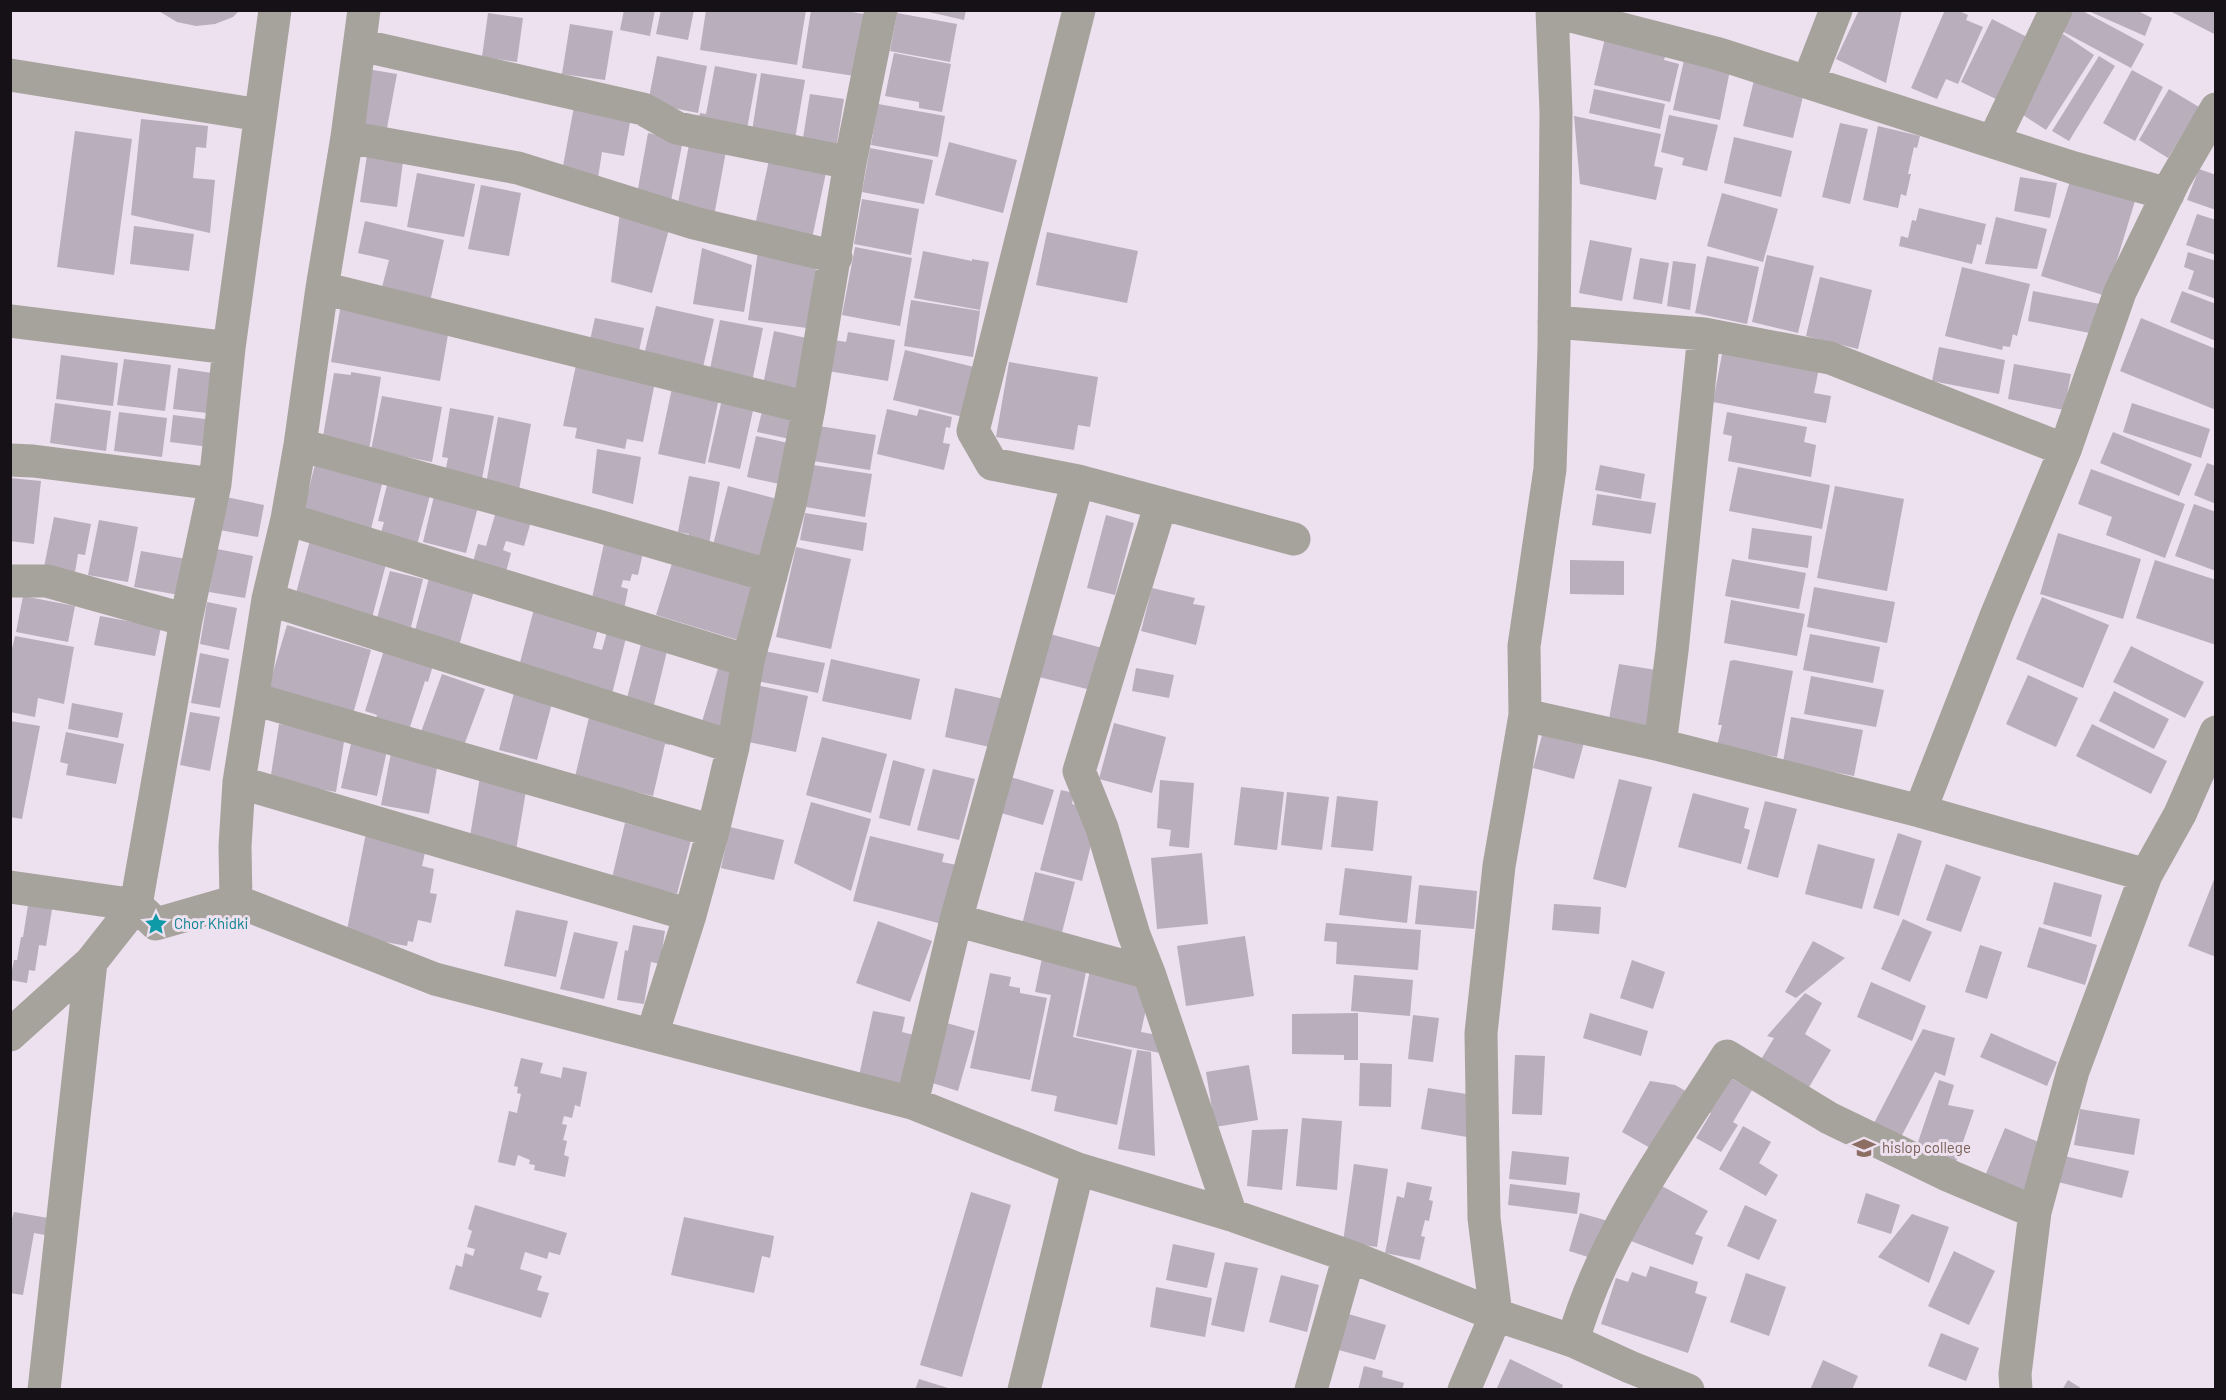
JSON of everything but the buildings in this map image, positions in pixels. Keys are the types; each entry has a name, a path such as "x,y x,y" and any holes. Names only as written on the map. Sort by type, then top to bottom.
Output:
{"street":[{"path":"10,1035 91,962 136,904 186,620 215,484 229,348 275,10"},
{"path":"236,901 235,846 239,782 254,699 268,599 287,519 300,445 364,10"},
{"path":"652,1035 690,915 713,831 733,747 748,661 790,504 836,257 850,163 881,10"},
{"path":"1079,10 973,432 992,464 1078,481 1294,539"},
{"path":"1808,82 1836,10"},
{"path":"1993,142 2055,10"},
{"path":"1464,1389 1496,1315 1484,1218 1481,1033 1499,866 1525,716 1524,646 1550,469 1556,112 1552,11 1719,54 2074,168 2168,194"},
{"path":"360,45 643,109 677,128 850,163"},
{"path":"10,75 260,115"},
{"path":"1920,811 1996,616 2065,450 2120,292 2168,194 2216,110"},
{"path":"347,136 518,168 694,224 836,257"},
{"path":"322,288 809,408"},
{"path":"10,321 229,348"},
{"path":"1554,322 1704,334 1830,358 2065,450"},
{"path":"1660,745 1672,651 1704,334"},
{"path":"300,445 598,526 771,576"},
{"path":"10,460 215,484"},
{"path":"912,1103 956,920 1078,481"},
{"path":"1161,503 1079,771 1102,828 1134,934 1231,1215"},
{"path":"287,519 748,661"},
{"path":"10,581 47,581 186,620"},
{"path":"268,599 733,747"},
{"path":"254,699 713,831"},
{"path":"1525,716 1660,745 1920,811 2146,875"},
{"path":"2016,1389 2015,1374 2035,1212 2073,1071 2146,875 2180,814 2216,732"},
{"path":"239,782 690,915"},
{"path":"10,887 136,904 156,924 236,901 435,979 912,1103 1078,1169 1231,1215 1349,1256 1496,1315 1572,1341 1630,1367 1688,1389"},
{"path":"956,920 1149,973"},
{"path":"49,1387 91,962"},
{"path":"1572,1341 1581,1310 1630,1206 1728,1056 1829,1119 1945,1174 2035,1212"},
{"path":"1024,1389 1078,1169"},
{"path":"1311,1389 1349,1256"}],"place":[{"name":"Chor Khidki","path":"156,924"},
{"name":"hislop college","path":"1864,1148"}]}
